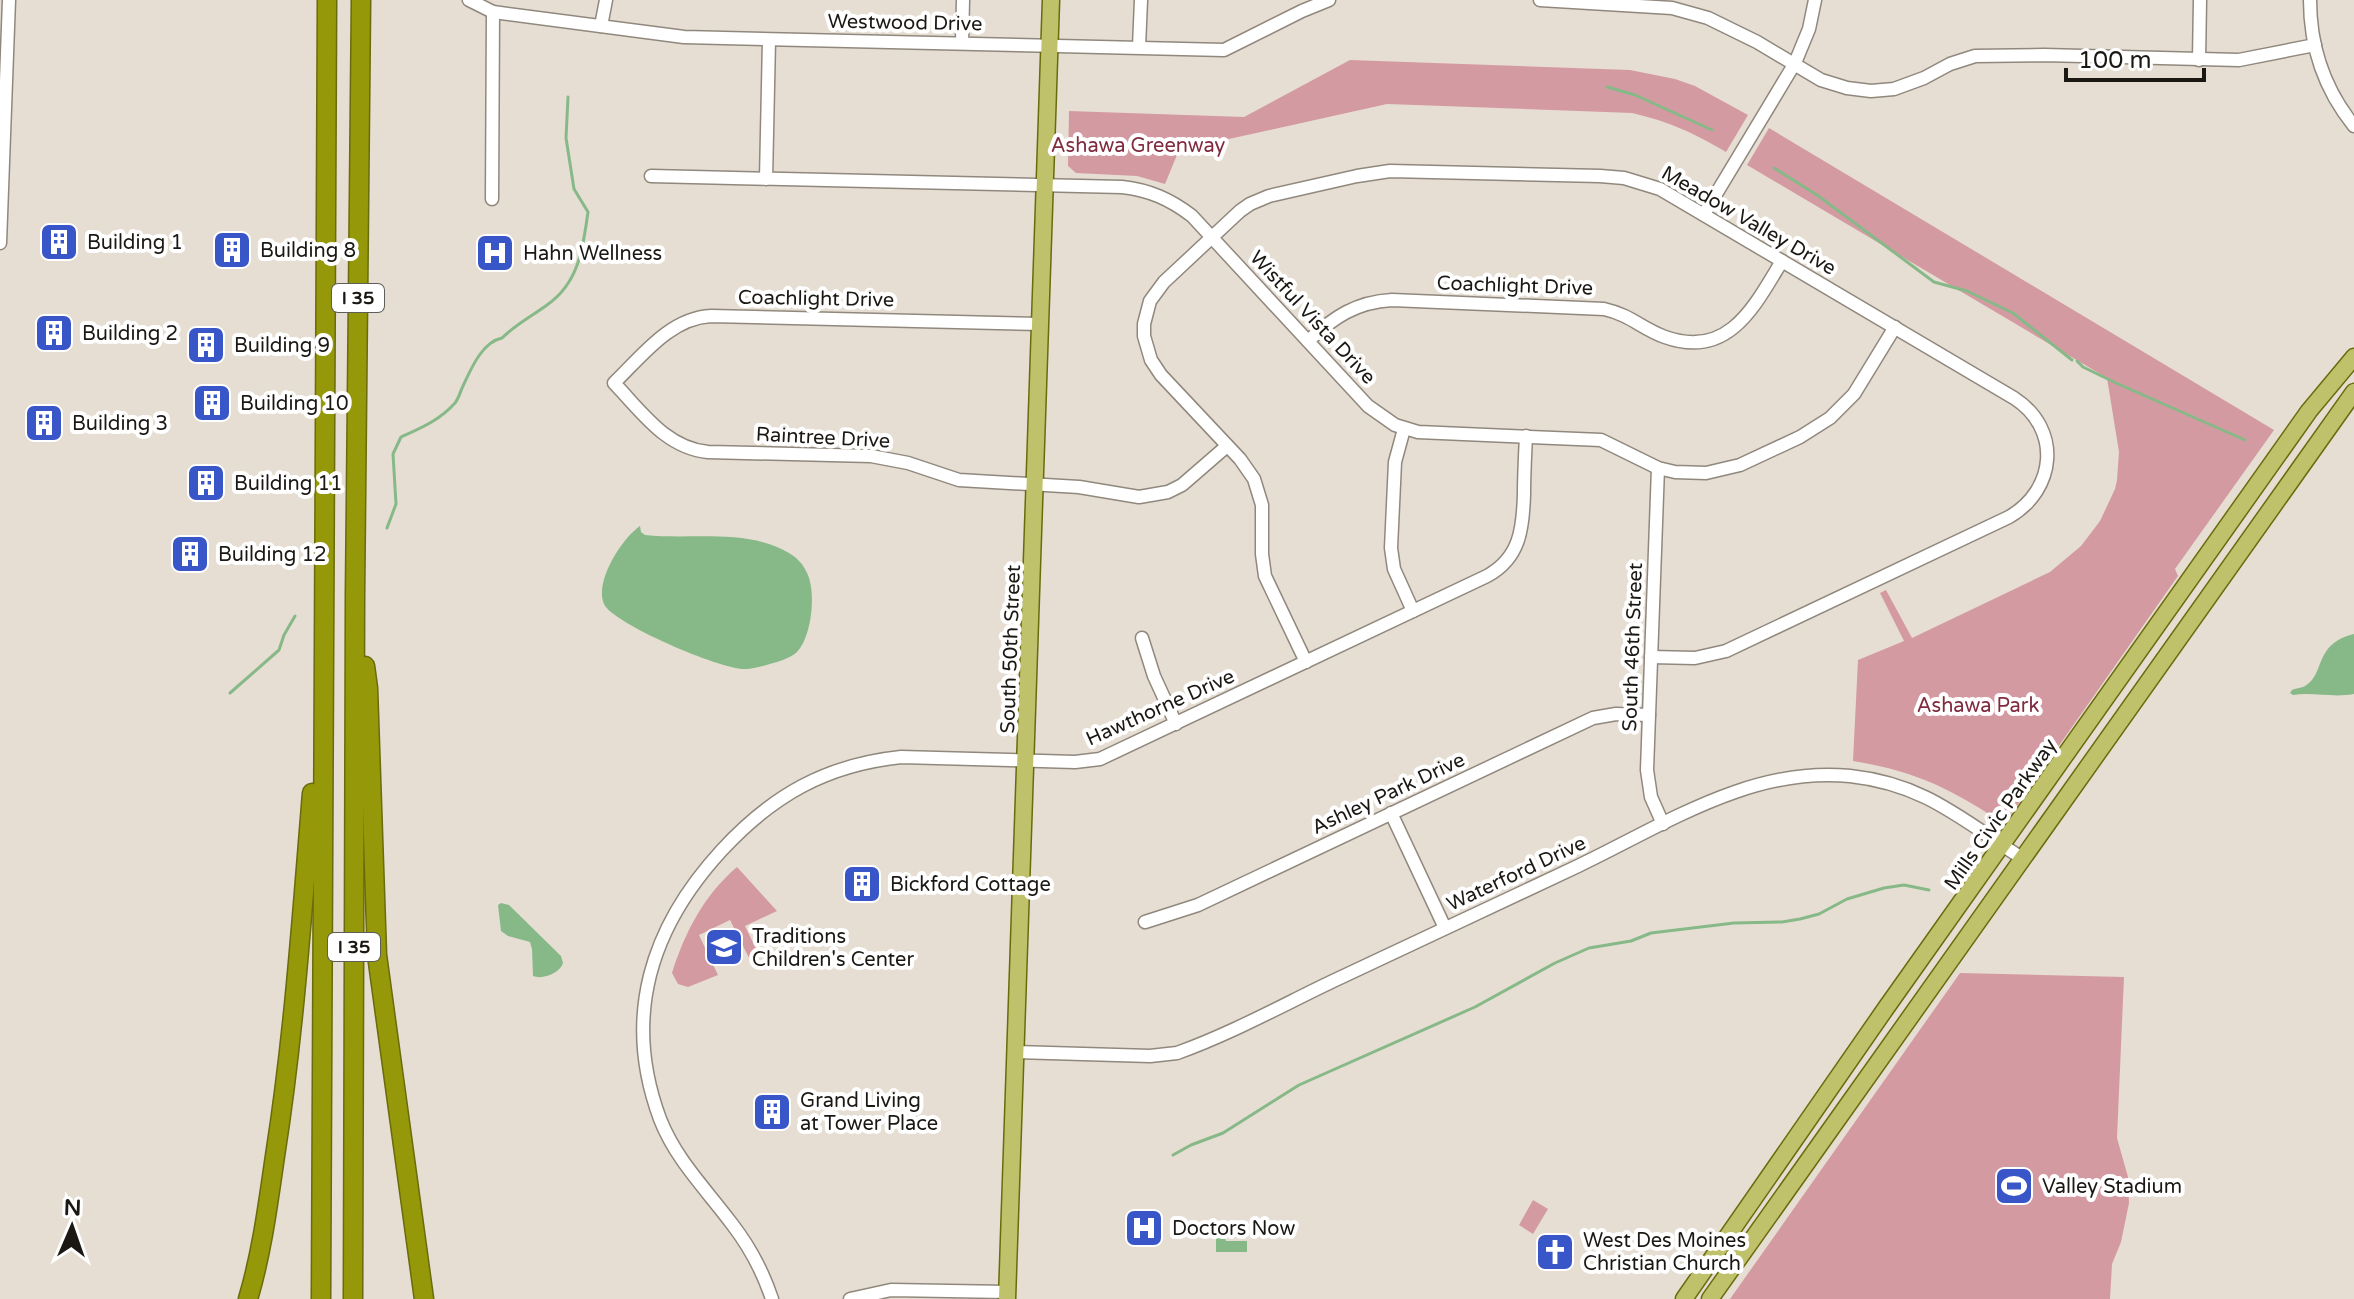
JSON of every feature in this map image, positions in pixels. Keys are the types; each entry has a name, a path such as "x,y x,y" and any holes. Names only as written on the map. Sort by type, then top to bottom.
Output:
{"highway":[{"name":"I 35","path":"321,1299 327,0"},
{"name":"I 35","path":"353,1299 361,0"},
{"path":"355,596 368,688 377,955 424,1299"},
{"path":"258,1299 258,1267 292,1035 314,763 323,723"},
{"path":"248,1299 258,1267"}],"main road":[{"name":"South 50th Street","path":"1007,1296 1051,0"},
{"name":"Mills Civic Parkway","path":"1684,1299 2309,411 2354,357"},
{"path":"1710,1299 2354,392"}],"street":[{"path":"0,243 9,0"},
{"path":"601,26 606,0"},
{"path":"962,43 963,0"},
{"path":"1139,47 1141,0"},
{"name":"Westwood Drive","path":"471,1 493,12 684,37 1224,50 1329,0"},
{"path":"1540,0 1673,4 1757,42 1821,80 1871,91 1894,89 1975,56 2239,60 2315,45"},
{"path":"1704,214 1795,63 1809,29 1815,0"},
{"path":"2199,60 2200,0"},
{"path":"2310,0 2310,21 2324,76 2331,93 2354,126"},
{"path":"492,199 493,12"},
{"path":"766,179 769,40"},
{"name":"Meadow Valley Drive","path":"1306,662 1265,576 1259,492 1246,466 1157,371 1146,348 1146,312 1157,291 1240,211 1260,199 1390,171 1624,178 1660,189 2020,402 2037,421 2046,446 2046,470 2028,503 2009,517 1726,651 1695,658 1651,657"},
{"name":"Wistful Vista Drive","path":"651,176 1122,187 1153,193 1179,206 1212,238 1382,418 1404,429 1428,433 1601,440 1658,468 1691,473 1724,470 1750,461 1816,429 1854,394 1895,327"},
{"name":"Coachlight Drive","path":"1308,341 1351,308 1392,300 1604,309 1632,318 1667,338 1693,342 1707,340 1720,336 1742,321 1756,305 1782,261"},
{"name":"Coachlight Drive","path":"614,383 674,326 695,317 1041,324"},
{"name":"Raintree Drive","path":"614,383 669,438 691,449 871,456 908,463 959,480 1079,487 1124,495 1153,496 1182,485 1227,446"},
{"path":"1404,429 1395,462 1391,548 1394,569 1413,611"},
{"name":"Hawthorne Drive","path":"772,1299 749,1248 735,1226 691,1174 672,1144 654,1099 643,1029 648,980 671,917 688,890 738,832 795,788 855,765 901,757 1075,762 1100,759 1495,572 1513,553 1522,530 1526,436"},
{"name":"South 46th Street","path":"1658,468 1648,783 1663,824"},
{"path":"1142,638 1154,676 1176,724"},
{"name":"Ashley Park Drive","path":"1145,922 1198,905 1593,718 1616,714 1649,715"},
{"name":"Waterford Drive","path":"1016,1052 1150,1056 1177,1053 1663,824 1745,788 1792,777 1835,775 1884,781 1907,788 1948,808 2022,858"},
{"path":"1391,813 1445,928"},
{"path":"850,1299 891,1290 1007,1296"}],"green space":[{"name":"Ashawa Greenway","path":"1350,60 1630,70 1695,86 1748,115 1726,152 1680,128 1632,113 1387,104 1179,150 1165,184 1137,176 1076,173 1068,166 1069,111 1244,117"},
{"name":"Ashawa Park","path":"1769,128 2274,430 2175,569 2178,576 2004,824 1932,783 1895,770 1853,761 1858,660 1904,641 1880,593 1886,590 1912,638 2050,572 2081,546 2100,521 2117,480 2119,452 2107,378 1747,165"},
{"path":"737,867 777,911 745,926 759,955 750,960 730,920 699,935 718,975 688,987 678,984 672,973 690,929 705,902"},
{"path":"1960,973 2124,977 2117,1138 2128,1177 2129,1203 2121,1242 2112,1264 2110,1299 1730,1299"},
{"path":"1533,1200 1548,1209 1533,1234 1519,1225"}],"shaded area":[{"path":"640,526 645,535 755,540 773,545 794,557 809,579 812,601 806,636 797,652 766,665 734,668 670,645 612,613 604,604 602,595 606,573 625,540"},
{"path":"2354,634 2354,694 2290,693 2311,681 2332,645"},
{"path":"498,905 509,905 561,956 563,963 555,973 533,976 530,942 501,931"},
{"path":"1216,1229 1248,1230 1247,1238 1225,1238 1226,1241 1247,1241 1247,1252 1216,1252"}],"waterway":[{"path":"1607,87 1635,95 1712,130"},
{"path":"387,528 396,504 393,454 401,437 430,423 449,409 483,350 558,296 578,264 588,212 574,189 566,138 568,97"},
{"path":"1774,168 1817,195 1934,282 1967,291 2013,313 2072,360"},
{"path":"2077,361 2116,383 2245,440"},
{"path":"230,693 279,650 295,616"},
{"path":"1173,1155 1223,1133 1299,1085 1475,1007 1589,948 1631,941 1651,933 1800,919 1819,914 1847,899 1884,888 1904,885 1929,890"}],"place":[{"name":"Building 1","path":"59,242"},
{"name":"Building 8","path":"232,250"},
{"name":"Hahn Wellness","path":"495,253"},
{"name":"Building 2","path":"54,333"},
{"name":"Building 9","path":"206,345"},
{"name":"Building 10","path":"212,403"},
{"name":"Building 3","path":"44,423"},
{"name":"Building 11","path":"206,483"},
{"name":"Building 12","path":"190,554"},
{"name":"Bickford Cottage","path":"862,884"},
{"name":"Traditions Children's Center","path":"724,947"},
{"name":"Grand Living at Tower Place","path":"772,1112"},
{"name":"Valley Stadium","path":"2014,1186"},
{"name":"Doctors Now","path":"1144,1228"},
{"name":"West Des Moines Christian Church","path":"1555,1252"}]}
